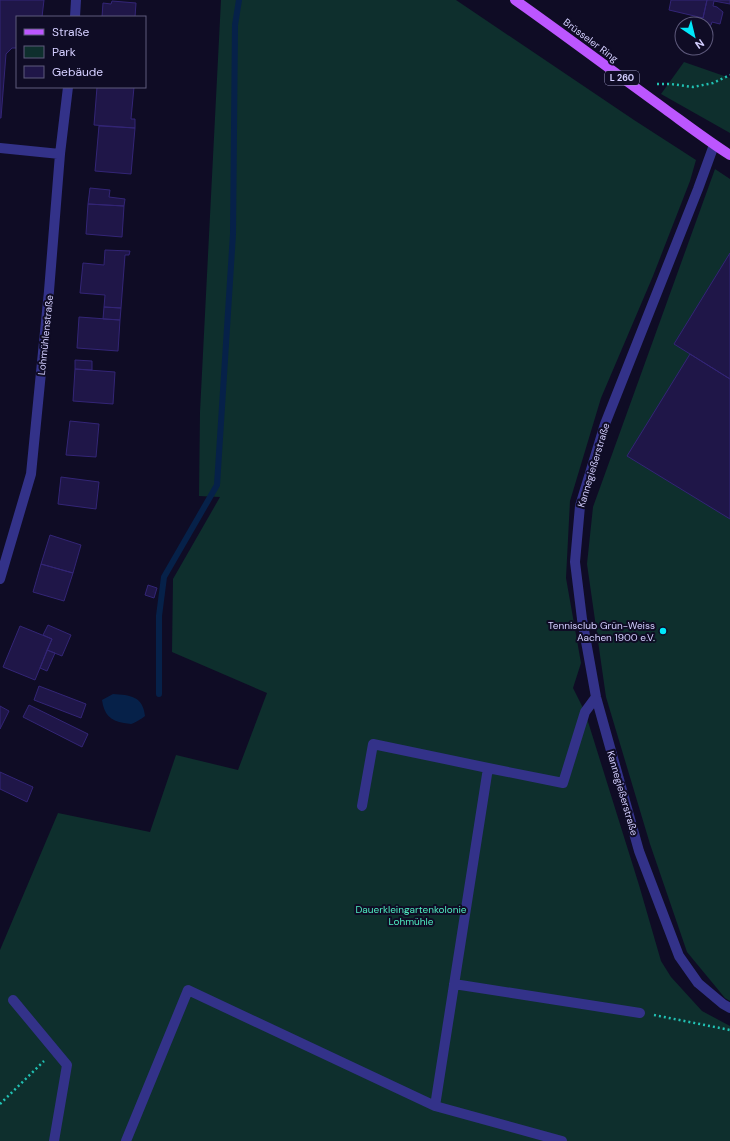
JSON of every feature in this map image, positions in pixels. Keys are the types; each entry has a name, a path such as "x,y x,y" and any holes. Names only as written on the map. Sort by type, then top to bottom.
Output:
{"main road":[{"name":"Brüsseler Ring","path":"515,0 567,36 630,84 730,155"}],"street":[{"path":"75,16 76,0"},
{"name":"Lohmühlenstraße","path":"0,579 31,474 49,291 60,154 68,88"},
{"name":"Kannegießerstraße","path":"714,144 677,243 605,424 580,506 576,562 582,619 596,697 639,851 679,956 698,983 730,1008"},
{"path":"0,148 60,154"},
{"path":"362,806 373,744 563,783 585,712 596,697"},
{"path":"435,1106 488,768"},
{"path":"454,984 640,1013"},
{"path":"126,1141 188,990 435,1106 562,1141"},
{"path":"13,1000 67,1065 54,1141"}],"path":[{"path":"630,84 671,84 693,88 713,83 730,75"},
{"path":"640,1013 730,1030"},
{"path":"0,1104 55,1051"}],"green space":[{"name":"Dauerkleingartenkolonie Lohmühle","path":"221,0 456,0 696,160 690,181 653,276 601,398 570,501 566,578 581,663 573,688 585,712 661,961 671,977 702,1011 730,1026 730,1141 0,1141 0,950 58,813 150,832 176,755 238,770 267,693 172,652 173,579 220,497 199,496 200,412"},
{"path":"684,62 730,78 730,133 661,94"},
{"name":"Tennisclub Grün-Weiss Aachen 1900 e.V.","path":"715,169 730,179 730,1001 725,998 687,952 650,844 606,697 587,564 593,507"}],"water":[{"path":"113,694 135,698 142,704 145,716 131,724 111,719 104,709 102,700"}],"building":[{"path":"0,0 44,0 42,16 16,16 16,48 12,48 6,54 0,118"},
{"path":"671,0 707,0 703,16 694,16 669,10"},
{"path":"707,0 730,0 730,4 714,1 713,6 717,7 723,12 720,24 714,22 714,16 703,16"},
{"path":"112,1 136,3 135,16 102,16 103,3 111,4"},
{"path":"97,88 134,88 131,119 135,119 135,128 94,125"},
{"path":"99,126 135,128 131,174 95,171"},
{"path":"90,188 110,190 109,197 125,199 124,206 88,204"},
{"path":"88,204 124,206 122,237 86,234"},
{"path":"105,250 130,251 129,255 125,255 121,308 104,307 105,295 80,293 83,263 104,265"},
{"path":"730,253 730,379 674,344"},
{"path":"104,307 121,308 120,320 103,319"},
{"path":"79,317 120,320 118,351 77,348"},
{"path":"690,354 730,379 730,519 627,456"},
{"path":"75,360 92,361 92,370 75,369"},
{"path":"75,369 115,372 113,404 73,401"},
{"path":"70,421 99,424 96,457 66,455"},
{"path":"61,477 99,482 96,509 58,504"},
{"path":"50,535 81,545 73,573 41,564"},
{"path":"41,564 73,573 64,601 33,592"},
{"path":"148,585 157,588 154,598 145,595"},
{"path":"48,625 71,635 62,656 47,650 52,639 43,635"},
{"path":"20,626 52,639 35,680 3,667"},
{"path":"47,650 55,653 47,671 40,668"},
{"path":"39,686 86,704 81,718 34,700"},
{"path":"29,705 88,734 82,747 23,717"},
{"path":"0,706 9,711 0,729"},
{"path":"0,772 33,787 27,802 0,789"}],"waterway":[{"path":"159,694 159,616 164,577 217,485 233,234 235,25 239,0"}],"place":[{"name":"Tennisclub Grün-Weiss Aachen 1900 e.V.","path":"663,631"}]}
